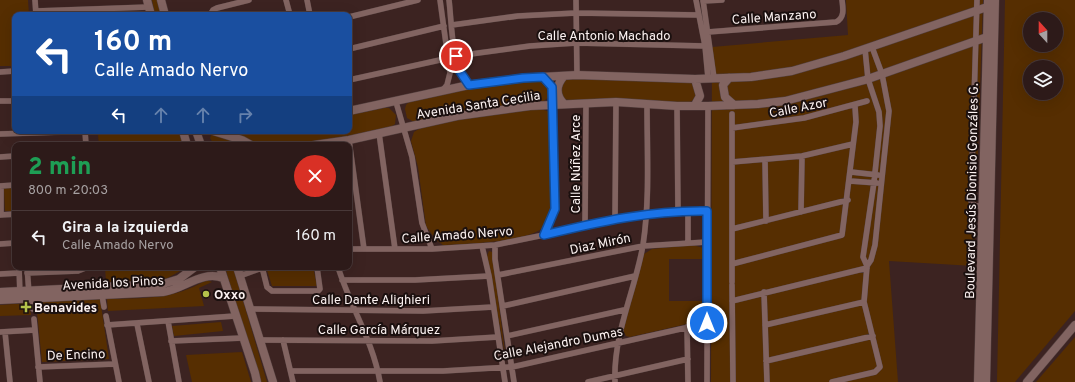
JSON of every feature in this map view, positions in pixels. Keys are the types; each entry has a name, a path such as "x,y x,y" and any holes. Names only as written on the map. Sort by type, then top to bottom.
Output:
{"street":[{"path":"35,0 36,12"},
{"path":"162,0 164,12"},
{"path":"212,12 217,8 249,0"},
{"path":"286,0 289,12"},
{"path":"307,0 309,12"},
{"path":"352,17 418,0"},
{"path":"440,0 449,58 449,80 442,91"},
{"path":"449,0 459,70 469,85"},
{"path":"576,0 577,75"},
{"path":"696,0 708,46"},
{"path":"711,78 708,32 703,1 722,0"},
{"name":"Calle Manzano","path":"708,32 832,23 840,20 842,16 842,0"},
{"path":"977,0 971,201 975,206 981,206"},
{"name":"Boulevard Jesús Dionisio Gonzáles G.","path":"986,382 995,0"},
{"name":"Avenida Santa Cecilia","path":"352,110 469,85 523,78 577,75 695,79 751,77 792,71 869,48 977,11 988,4"},
{"name":"Boulevard Jesús Dionisio Gonzáles G.","path":"978,382 982,248 981,206 988,4"},
{"path":"55,12 149,7"},
{"path":"452,25 518,16 576,13 699,15"},
{"path":"352,48 444,26"},
{"name":"Avenida Santa Cecilia","path":"337,142 457,116 553,105 616,102 647,105 708,106 785,101 868,79 987,37"},
{"name":"Calle Antonio Machado","path":"456,56 530,46 576,43 708,46"},
{"path":"732,300 867,267 872,260 883,183 889,111 882,74 869,48"},
{"path":"832,382 875,372 880,367 864,302 867,267 863,257 874,182 880,126 877,105 868,79 869,48"},
{"path":"352,79 449,58"},
{"path":"0,72 12,71"},
{"path":"564,76 559,82 557,90 564,104"},
{"path":"543,77 552,87 555,209 544,235"},
{"path":"729,78 723,85 725,97 734,105"},
{"path":"695,79 700,96 695,105"},
{"path":"0,101 12,101"},
{"name":"Calle Azor","path":"732,128 804,118 854,106 867,101"},
{"path":"396,102 415,171 422,223 432,249"},
{"path":"616,102 616,219"},
{"name":"Calle Núñez Arce","path":"585,225 586,103"},
{"path":"615,379 618,343 624,310 635,276 642,246 646,214 647,105"},
{"path":"677,106 678,211"},
{"path":"707,382 708,106"},
{"path":"732,264 839,238 844,232 856,122 854,106"},
{"path":"732,114 733,382"},
{"path":"0,134 12,133"},
{"path":"223,134 246,142"},
{"path":"241,134 242,140"},
{"path":"379,134 395,249"},
{"path":"732,162 802,156 853,144"},
{"path":"0,157 12,156"},
{"path":"801,212 802,156"},
{"path":"765,160 766,220"},
{"path":"352,162 364,249"},
{"path":"851,172 883,176"},
{"path":"850,181 883,183"},
{"path":"12,185 0,186 1,215 12,214"},
{"path":"732,229 848,200"},
{"name":"Calle Amado Nervo","path":"352,249 432,249 495,245 585,225 646,214 678,211 707,211"},
{"path":"688,211 688,242"},
{"name":"Diaz Mirón","path":"498,275 642,246 707,242"},
{"path":"0,244 12,244"},
{"path":"495,245 514,382"},
{"path":"482,246 489,276 505,382"},
{"path":"0,274 19,270 26,296 33,309"},
{"path":"26,296 27,270 78,270"},
{"name":"Avenida los Pinos","path":"0,300 26,296 163,284 179,279 191,270"},
{"path":"221,270 257,382"},
{"path":"263,270 269,290 318,291 320,289 317,270"},
{"path":"339,270 354,310 369,341 380,382"},
{"path":"239,271 249,309 273,382"},
{"name":"Avenida los Pinos","path":"0,292 26,296 102,295 163,292 182,287 208,275 223,278"},
{"path":"342,280 415,280 489,276"},
{"path":"503,306 635,276"},
{"path":"179,279 182,287"},
{"path":"764,292 767,382"},
{"path":"102,295 104,307"},
{"path":"765,325 864,302"},
{"name":"Calle Dante Alighieri","path":"249,309 423,311 493,307"},
{"path":"507,336 624,310"},
{"path":"106,316 119,382"},
{"path":"107,325 235,316"},
{"path":"34,319 40,382"},
{"path":"168,321 170,341 179,382"},
{"name":"Calle Alejandro Dumas","path":"291,371 443,371 512,367 707,323"},
{"path":"137,324 149,382"},
{"path":"1027,382 1075,325"},
{"path":"687,327 688,382"},
{"path":"10,382 3,332 35,330"},
{"path":"766,361 872,336"},
{"name":"Calle García Márquez","path":"260,340 432,341 498,337"},
{"path":"170,341 243,338"},
{"path":"283,340 293,382"},
{"path":"588,382 615,379 688,359"},
{"name":"De Encino","path":"38,367 115,364"}],"shaded area":[{"path":"0,0 28,0 29,12 12,12 12,66 0,66"},
{"path":"152,0 157,0 160,12 154,12"},
{"path":"846,0 983,0 974,266 889,261 898,382 711,382 712,47 848,35"},
{"path":"1005,0 1075,0 1075,311 1015,382 997,382"},
{"path":"601,78 689,82 693,84 696,95 692,101 687,103 617,100 570,100 564,99 560,93 563,81 568,79"},
{"path":"539,79 547,82 551,96 542,102 414,122 407,118 405,109 406,105 410,101 466,89"},
{"path":"389,108 396,115 395,124 391,127 315,142 212,142 210,138 212,134 352,134 352,114"},
{"path":"541,109 550,112 553,116 553,191 549,218 545,226 526,236 497,241 443,245 436,240 426,226 418,167 411,141 414,132 440,122 457,118"},
{"path":"182,134 183,142 99,142 98,135"},
{"path":"12,187 12,211 5,211 4,188"},
{"path":"692,245 704,248 705,259 669,259 669,301 705,301 704,320 630,337 626,336 623,330 644,254 652,249"},
{"path":"489,251 492,252 506,360 487,256"},
{"path":"105,270 182,270 166,279 106,282"},
{"path":"226,270 234,270 267,382 260,382 254,355 241,322"},
{"path":"267,270 314,270 317,286 272,286"},
{"path":"206,280 212,282 199,288 204,306 108,311 107,299 146,298 170,295 194,287"},
{"path":"100,299 109,359 42,362 36,302"},
{"path":"29,303 31,315 0,316 0,305"},
{"path":"221,322 223,331 174,336 172,326"},
{"path":"1075,337 1075,382 1036,382"},
{"path":"242,352 251,382 192,382 186,355"}],"place":[{"name":"Oxxo","path":"206,294"},
{"name":"Benavides","path":"26,307"}],"route":[{"path":"456,56 461,76 469,85 543,77 552,87 555,209 551,222 544,235 585,225 646,214 678,211 707,211 707,323"}]}
